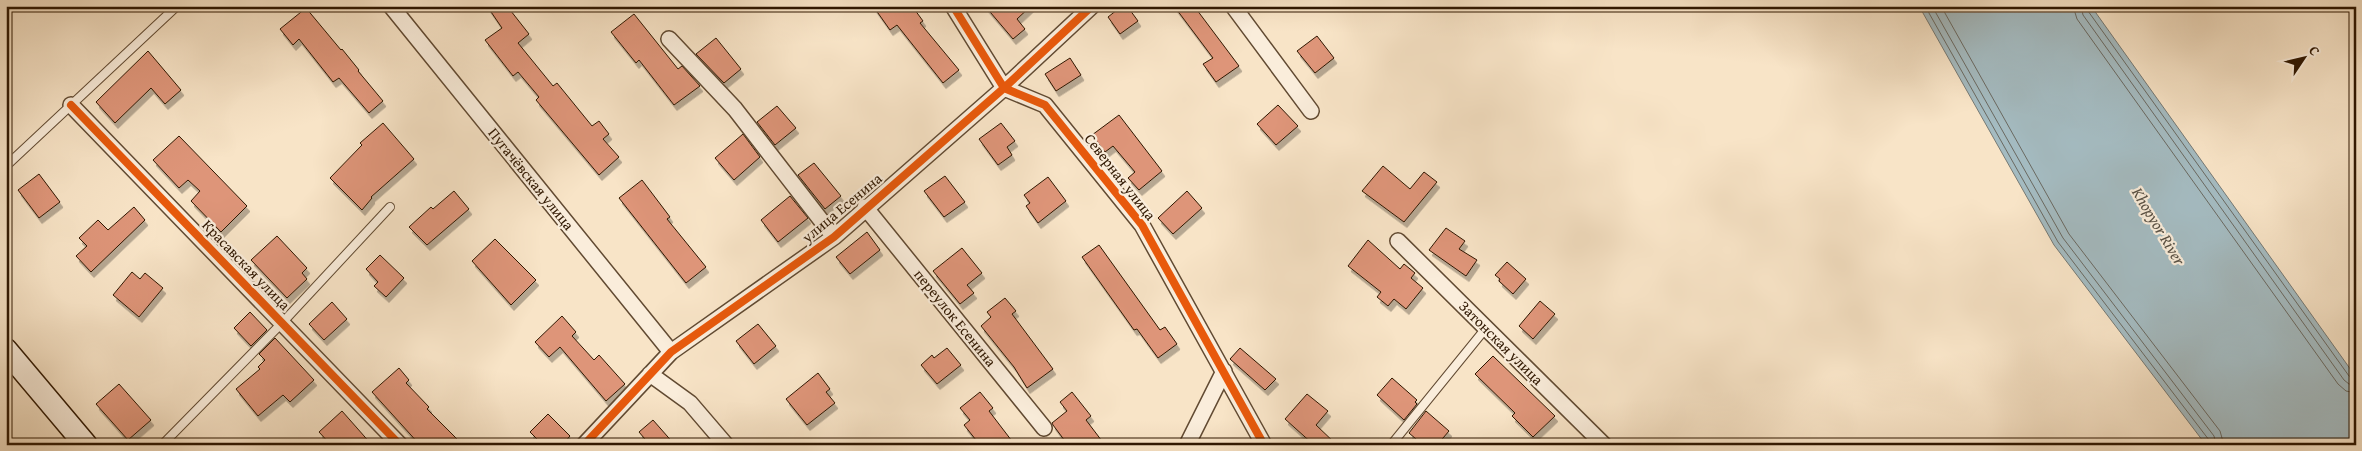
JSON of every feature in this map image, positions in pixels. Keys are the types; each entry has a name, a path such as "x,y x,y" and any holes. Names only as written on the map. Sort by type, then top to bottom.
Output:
{"main road":[{"path":"6,350 86,445"}],"street":[{"name":"Пугачёвская улица","path":"391,6 671,352"},
{"path":"953,6 1004,88"},
{"name":"улица Есенина","path":"584,445 671,352 834,237 865,207 1004,88 1092,6"},
{"path":"1233,6 1311,110"},
{"path":"668,38 735,109 834,237"},
{"name":"Северная улица","path":"1004,88 1045,106 1142,225 1264,445"},
{"name":"Красавская улица","path":"71,105 400,445"},
{"name":"переулок Есенина","path":"865,207 1044,428"},
{"name":"Затонская улица","path":"1398,241 1604,445"},
{"path":"1187,445 1224,371"},
{"path":"650,374 690,403 726,445"}],"lane":[{"path":"6,166 177,6"},
{"path":"162,445 283,322 390,207"},
{"path":"1391,445 1486,328"}],"water":[{"name":"Khopyor River","path":"1919,6 2091,6 2356,377 2356,445 2206,445 2054,245"}],"building":[{"path":"487,6 507,6 529,34 518,43 553,86 557,83 592,126 599,121 609,134 603,139 619,157 599,175 536,100 539,97 518,72 513,76 485,40 502,28"},
{"path":"873,6 912,6 923,21 920,23 959,70 943,83 897,25 890,30"},
{"path":"985,6 1031,6 1017,19 1025,29 1013,39"},
{"path":"1122,6 1127,6 1138,21 1120,34 1108,17"},
{"path":"1174,6 1194,6 1239,66 1216,82 1203,64 1213,58"},
{"path":"306,8 342,49 383,101 369,113 339,78 333,82 299,39 293,45 280,29"},
{"path":"634,14 678,69 682,66 700,86 674,105 639,60 636,63 611,32"},
{"path":"1317,36 1334,58 1315,73 1297,51"},
{"path":"716,38 741,69 724,83 696,54"},
{"path":"148,51 181,90 165,104 151,88 115,123 96,102"},
{"path":"1070,58 1081,75 1056,91 1045,74"},
{"path":"1278,105 1298,126 1276,145 1257,124"},
{"path":"777,106 796,128 775,145 757,122"},
{"path":"1119,115 1162,171 1139,190 1128,178 1135,172 1113,146 1105,152 1092,135"},
{"path":"383,123 414,159 371,197 362,210 330,178 362,145 360,143"},
{"path":"1001,123 1015,141 1007,147 1012,155 998,165 979,139"},
{"path":"743,134 760,157 734,180 715,158"},
{"path":"179,136 247,206 221,232 191,201 200,191 188,180 179,188 153,160"},
{"path":"814,163 841,196 825,209 798,175"},
{"path":"1383,166 1410,189 1424,172 1437,182 1404,222 1362,191"},
{"path":"39,174 60,202 39,218 18,190"},
{"path":"945,176 965,202 944,217 924,191"},
{"path":"1048,177 1066,201 1038,223 1026,206 1030,203 1024,195"},
{"path":"642,180 670,217 667,219 706,267 686,283 619,198"},
{"path":"454,191 469,209 427,245 409,227 431,207 433,209"},
{"path":"1187,191 1202,208 1173,234 1158,218"},
{"path":"790,196 808,218 778,242 761,220"},
{"path":"134,207 145,220 91,272 76,256 87,246 79,238 98,220 108,230"},
{"path":"1446,228 1465,241 1459,249 1477,260 1466,276 1429,250"},
{"path":"867,232 880,250 850,274 836,257"},
{"path":"277,236 307,268 302,273 307,279 287,298 251,260"},
{"path":"495,239 536,280 511,305 472,261"},
{"path":"1368,240 1400,269 1404,264 1415,273 1411,278 1423,288 1406,309 1394,299 1388,306 1377,297 1381,292 1348,266"},
{"path":"1099,245 1160,330 1165,327 1177,344 1158,358 1137,329 1134,330 1082,257"},
{"path":"962,248 982,273 967,285 974,293 960,304 933,271"},
{"path":"380,255 404,278 386,297 374,286 378,282 366,269"},
{"path":"1507,262 1526,279 1513,294 1495,275"},
{"path":"132,272 140,279 145,273 163,288 139,317 113,295"},
{"path":"1005,298 1016,311 1012,314 1053,369 1027,388 1014,367 981,326 991,317 987,312"},
{"path":"1540,301 1555,314 1533,339 1519,326"},
{"path":"332,302 347,319 324,340 309,324"},
{"path":"250,312 267,330 251,346 234,328"},
{"path":"562,316 576,332 572,336 594,360 599,355 625,384 606,401 560,347 549,357 535,342"},
{"path":"758,324 776,346 754,364 736,341"},
{"path":"275,338 314,380 290,402 283,395 258,416 236,389 260,369 258,367 265,360 259,354"},
{"path":"947,348 961,365 937,384 921,365 932,355 934,358"},
{"path":"1240,348 1276,379 1265,390 1230,359"},
{"path":"1493,356 1555,416 1533,437 1512,416 1515,413 1475,374"},
{"path":"399,368 409,380 406,383 429,407 427,409 463,445 420,445 372,392"},
{"path":"818,373 830,389 826,392 835,403 807,425 786,399"},
{"path":"1392,378 1417,400 1415,402 1417,404 1404,420 1377,395"},
{"path":"119,384 151,420 128,440 96,404"},
{"path":"980,392 993,408 989,411 1015,445 980,445 964,425 970,420 960,408"},
{"path":"1072,392 1091,416 1086,420 1105,445 1068,445 1053,425 1052,423 1067,411 1060,402"},
{"path":"1307,394 1328,411 1316,425 1337,445 1314,445 1285,419"},
{"path":"342,411 372,445 331,445 319,432"},
{"path":"1426,411 1449,431 1437,445 1423,445 1409,433"},
{"path":"548,414 570,436 562,445 543,445 530,432"},
{"path":"653,420 675,445 650,445 639,432"}],"cycle path":[{"path":"953,6 1004,88 1045,105 1142,225 1264,445"},
{"path":"584,445 671,352 834,237 1004,88 1092,6"},
{"path":"71,105 400,445"}]}
